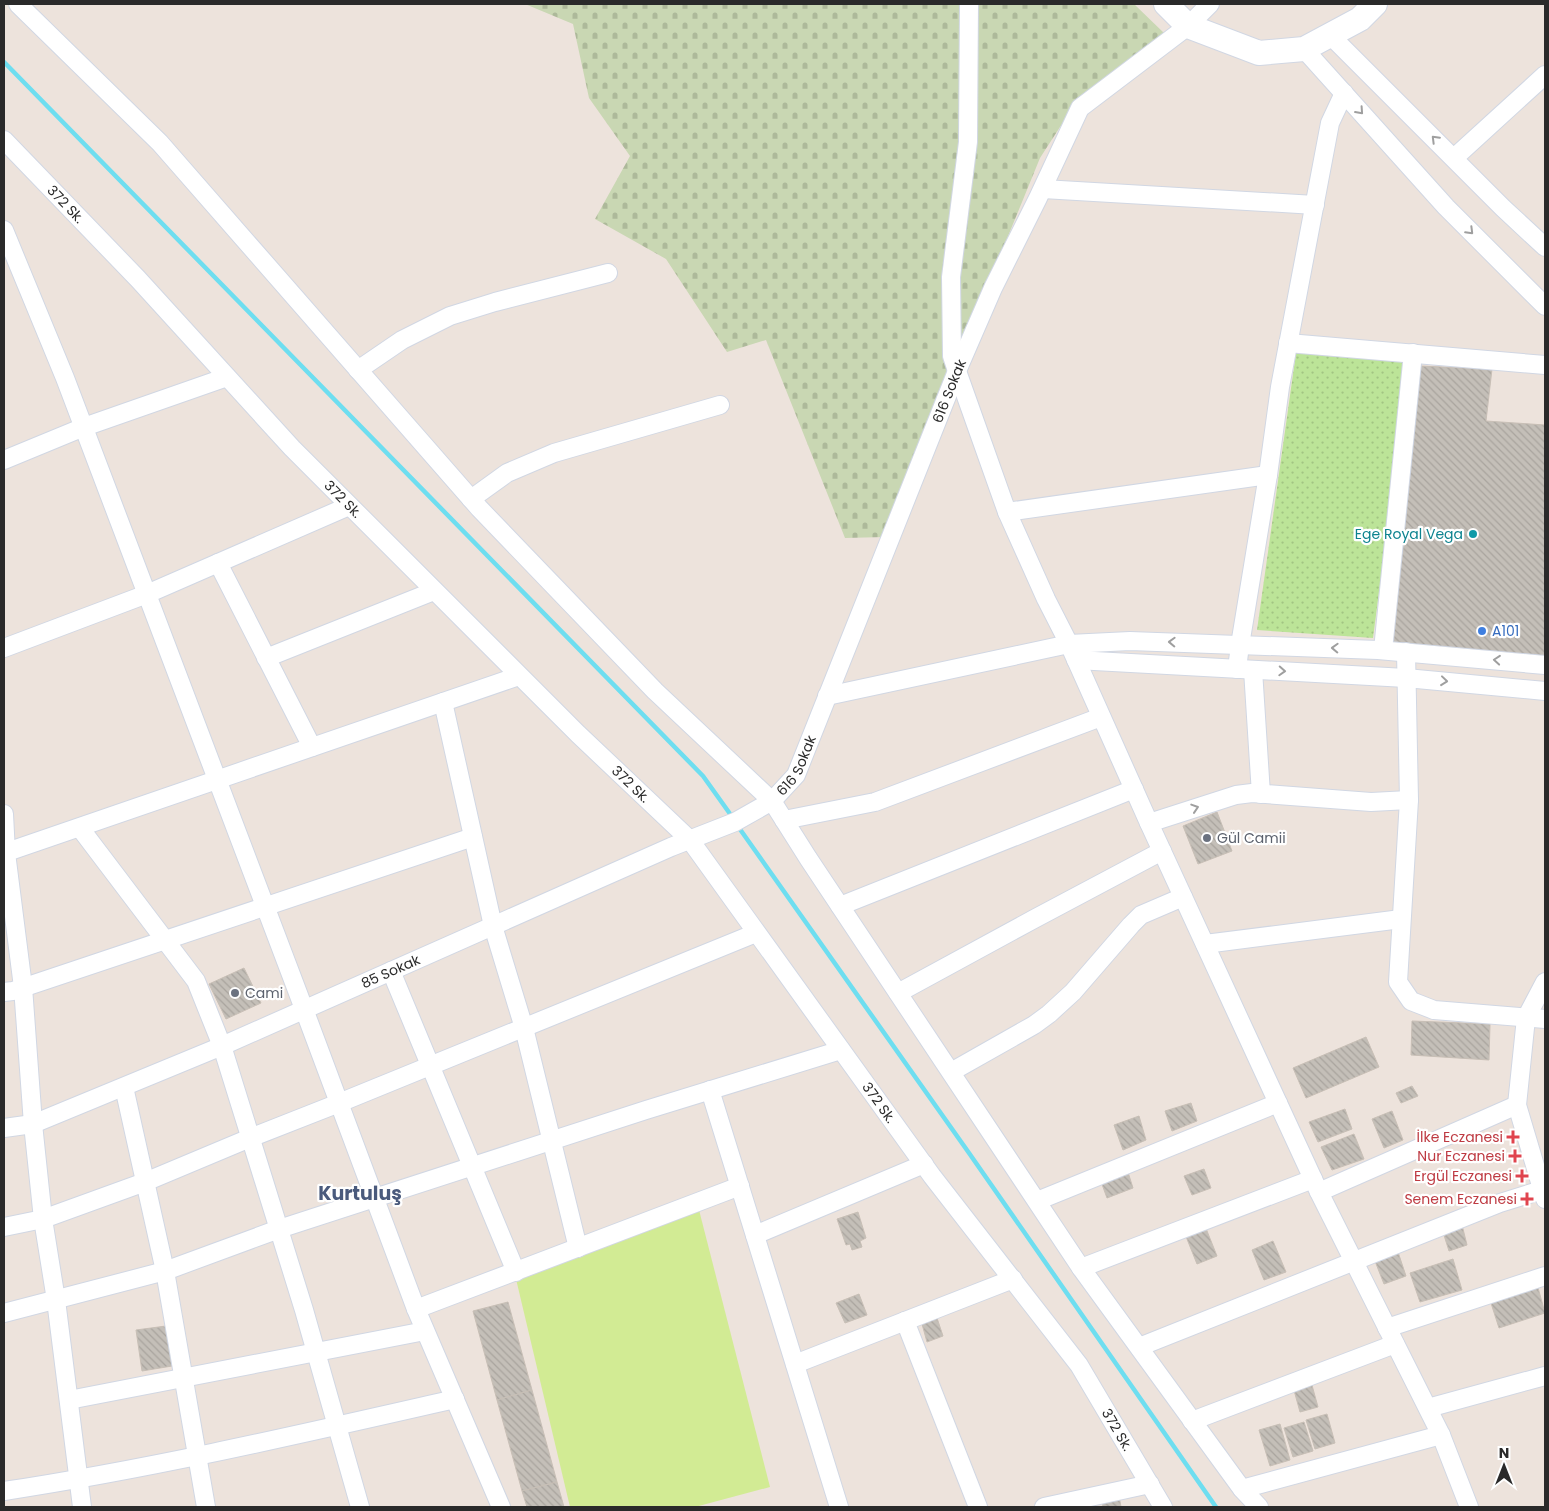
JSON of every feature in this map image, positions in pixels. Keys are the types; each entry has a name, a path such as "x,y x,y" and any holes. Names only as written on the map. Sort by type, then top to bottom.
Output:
{"street":[{"path":"969,4 968,142 951,277 952,356 1007,512 1046,599 1073,652 1149,823 1316,1186 1441,1435 1469,1507"},
{"path":"1166,4 1188,26 1259,53 1304,49 1360,19 1376,4"},
{"name":"616 Sokak","path":"772,801 796,776 957,371 993,288 1043,188 1080,108 1188,26 1210,4"},
{"path":"24,7 160,143 471,499 655,691 772,801 1081,1268 1242,1489 1258,1507"},
{"path":"1330,35 1503,208 1545,247"},
{"path":"1304,49 1446,207 1545,306"},
{"path":"1454,158 1545,75"},
{"path":"1256,793 1245,669 1240,645 1288,343 1330,123 1344,93"},
{"name":"372 Sk.","path":"4,140 138,279 292,448 519,676 690,840 924,1164 1079,1365 1163,1507"},
{"path":"1043,188 1315,205"},
{"path":"4,230 9,256 65,378 84,427 416,1309 501,1507"},
{"path":"358,370 402,340 450,316 495,302 608,273"},
{"path":"1288,343 1545,365"},
{"path":"1383,650 1413,353"},
{"path":"4,460 84,427 227,377"},
{"path":"471,499 507,473 554,454 720,404"},
{"path":"1007,512 1268,475"},
{"path":"4,648 147,594 350,506"},
{"path":"218,563 312,747"},
{"path":"266,658 434,591"},
{"path":"827,696 1130,641 1383,650 1545,665"},
{"path":"1073,652 1245,669 1406,678 1545,691"},
{"path":"1406,652 1409,800 1398,982 1411,1001 1434,1010 1545,1020"},
{"path":"5,853 519,676"},
{"path":"443,702 493,926 524,1028 578,1248"},
{"path":"784,820 875,802 1102,717"},
{"path":"840,906 1134,789"},
{"path":"1149,823 1236,794 1256,793 1371,802 1409,800"},
{"name":"85 Sokak","path":"4,1128 33,1124 222,1046 493,926 735,822 772,801"},
{"path":"4,814 5,853 24,987 33,1124 43,1219 56,1300 82,1507"},
{"path":"80,828 196,982 222,1046 316,1352 360,1507"},
{"path":"4,992 12,991 473,837"},
{"path":"898,993 1162,851"},
{"path":"951,1072 1034,1025 1049,1014 1073,992 1141,916 1183,897"},
{"path":"1205,944 1401,920"},
{"path":"4,1227 43,1219 145,1182 756,932"},
{"path":"391,971 516,1272"},
{"path":"1139,1347 1500,1203 1544,1193 1517,1105 1526,1018 1545,982"},
{"path":"4,1314 165,1271 279,1229 710,1090 841,1050"},
{"path":"124,1087 165,1271 206,1507"},
{"path":"710,1090 839,1507"},
{"path":"1037,1201 1278,1103"},
{"path":"1081,1268 1316,1186 1517,1105"},
{"path":"755,1235 924,1164"},
{"path":"416,1309 740,1186"},
{"path":"1192,1421 1391,1336 1545,1276"},
{"path":"795,1364 1013,1279"},
{"path":"906,1321 978,1507"},
{"path":"69,1400 425,1331"},
{"path":"1428,1408 1545,1376"},
{"path":"4,1491 79,1479 198,1455 455,1399"},
{"path":"1242,1489 1441,1435"},
{"path":"1044,1507 1150,1484"}],"green space":[{"path":"525,4 1134,4 1164,33 1088,95 1060,127 1040,158 885,537 845,538 766,340 727,352 666,259 595,219 630,156 589,98 573,24"},
{"path":"1296,353 1409,362 1373,638 1257,630"},
{"path":"698,1206 770,1487 695,1507 570,1507 516,1279"}],"building":[{"name":"Ege Royal Vega","path":"1419,366 1492,369 1486,421 1545,425 1545,658 1389,643"},
{"name":"Gül Camii","path":"1217,812 1232,851 1198,864 1183,826"},
{"name":"Cami","path":"244,968 261,1003 226,1019 209,984"},
{"path":"1412,1021 1490,1024 1489,1060 1411,1055"},
{"path":"1366,1037 1379,1067 1306,1098 1293,1068"},
{"path":"1412,1086 1418,1096 1401,1103 1396,1093"},
{"path":"1191,1103 1197,1121 1172,1131 1165,1111"},
{"path":"1345,1109 1352,1129 1318,1142 1309,1122"},
{"path":"1392,1111 1403,1140 1384,1148 1372,1119"},
{"path":"1139,1116 1146,1140 1123,1150 1114,1125"},
{"path":"1354,1134 1364,1159 1332,1170 1321,1147"},
{"path":"1126,1166 1133,1188 1107,1198 1099,1176"},
{"path":"1204,1169 1211,1188 1192,1195 1184,1176"},
{"path":"858,1212 866,1238 860,1241 862,1247 852,1250 850,1244 846,1245 837,1219"},
{"path":"1462,1225 1467,1245 1449,1251 1443,1232"},
{"path":"1205,1226 1217,1256 1197,1264 1185,1234"},
{"path":"1273,1241 1286,1272 1264,1280 1252,1250"},
{"path":"1397,1249 1406,1276 1384,1284 1373,1256"},
{"path":"1453,1259 1462,1290 1420,1302 1410,1273"},
{"path":"1537,1284 1545,1313 1499,1328 1490,1300"},
{"path":"859,1294 867,1315 845,1323 836,1303"},
{"path":"508,1302 532,1390 497,1400 473,1311"},
{"path":"937,1318 943,1336 927,1342 922,1324"},
{"path":"166,1326 172,1366 142,1371 136,1330"},
{"path":"1310,1378 1318,1407 1300,1412 1292,1383"},
{"path":"532,1390 557,1482 522,1491 497,1400"},
{"path":"1327,1414 1335,1443 1315,1449 1306,1420"},
{"path":"1304,1422 1313,1451 1293,1457 1284,1428"},
{"path":"1280,1424 1290,1460 1270,1466 1259,1430"},
{"path":"557,1482 564,1507 527,1507 522,1491"},
{"path":"1119,1496 1121,1507 1103,1507 1102,1500"}],"waterway":[{"path":"4,62 703,776 733,818"},
{"path":"737,825 1216,1507"}],"place":[{"name":"Ege Royal Vega","path":"1473,534"},
{"name":"A101","path":"1482,631"},
{"name":"Gül Camii","path":"1207,838"},
{"name":"Cami","path":"235,993"},
{"name":"İlke Eczanesi","path":"1513,1137"},
{"name":"Nur Eczanesi","path":"1515,1156"},
{"name":"Ergül Eczanesi","path":"1522,1176"},
{"name":"Senem Eczanesi","path":"1527,1199"}],"district":[{"name":"Kurtuluş","path":"360,1193"}]}
